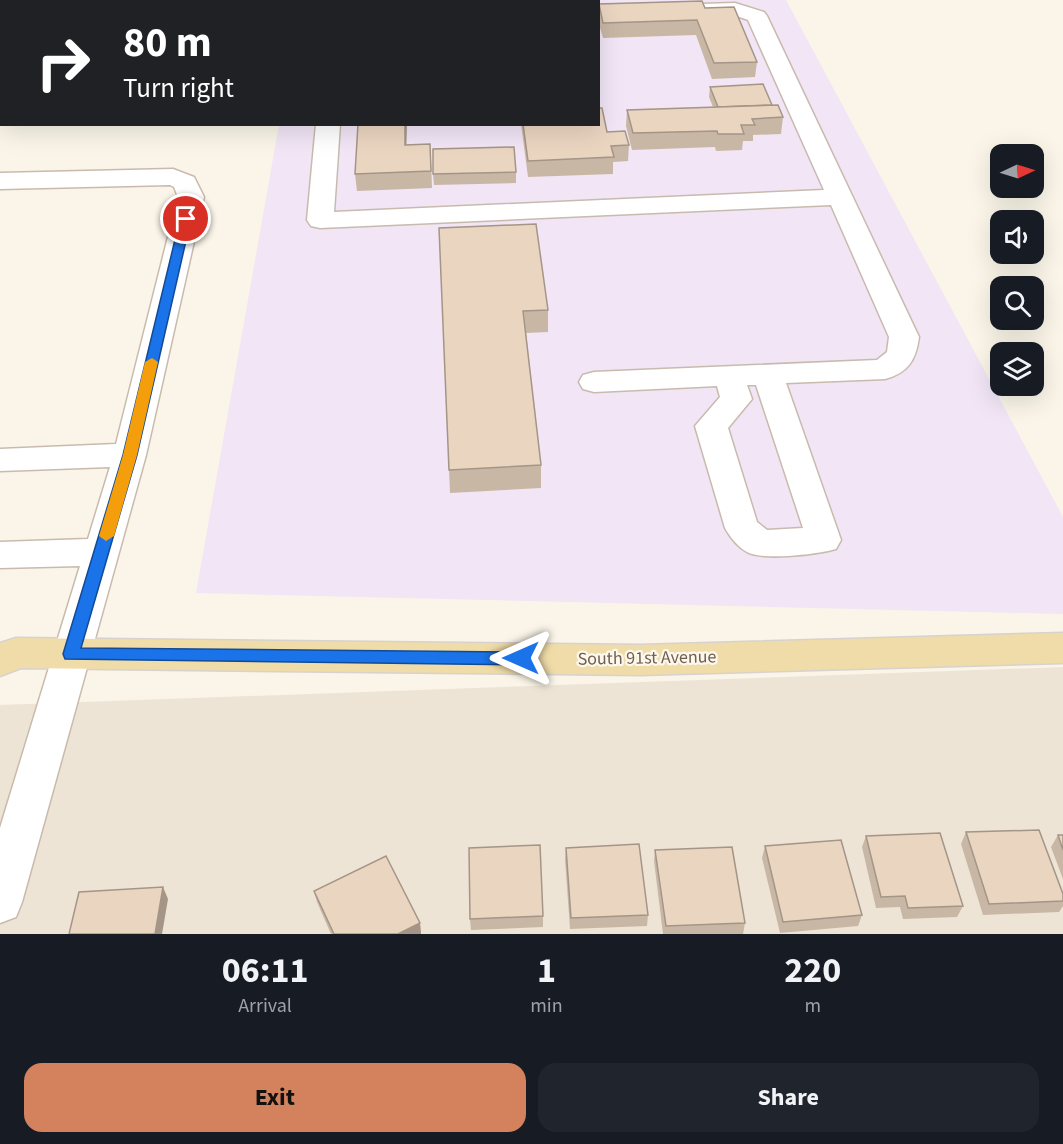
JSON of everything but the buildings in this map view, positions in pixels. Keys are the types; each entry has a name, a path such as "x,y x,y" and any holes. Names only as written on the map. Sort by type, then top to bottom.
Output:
{"main road":[{"name":"South 91st Avenue","path":"5,651 71,654 640,660 1063,648"}],"street":[{"path":"594,382 885,369 902,355 904,337 757,16 735,9 600,14"},
{"path":"328,126 320,220 840,197"},
{"path":"0,181 173,177 185,182 191,197 130,455 0,902"},
{"path":"729,375 736,399 711,426 742,528 759,543 824,540 768,374"},
{"path":"0,460 130,455"},
{"path":"0,555 102,552"}],"shaded area":[{"path":"600,0 786,0 990,381 990,396 998,396 1063,517 1063,614 196,593 279,126 600,126"},
{"path":"1063,667 1063,934 0,934 0,705"}],"slow traffic":[{"path":"106,536 130,455 152,362"}],"route":[{"path":"186,219 130,455 71,654 521,658"}]}
